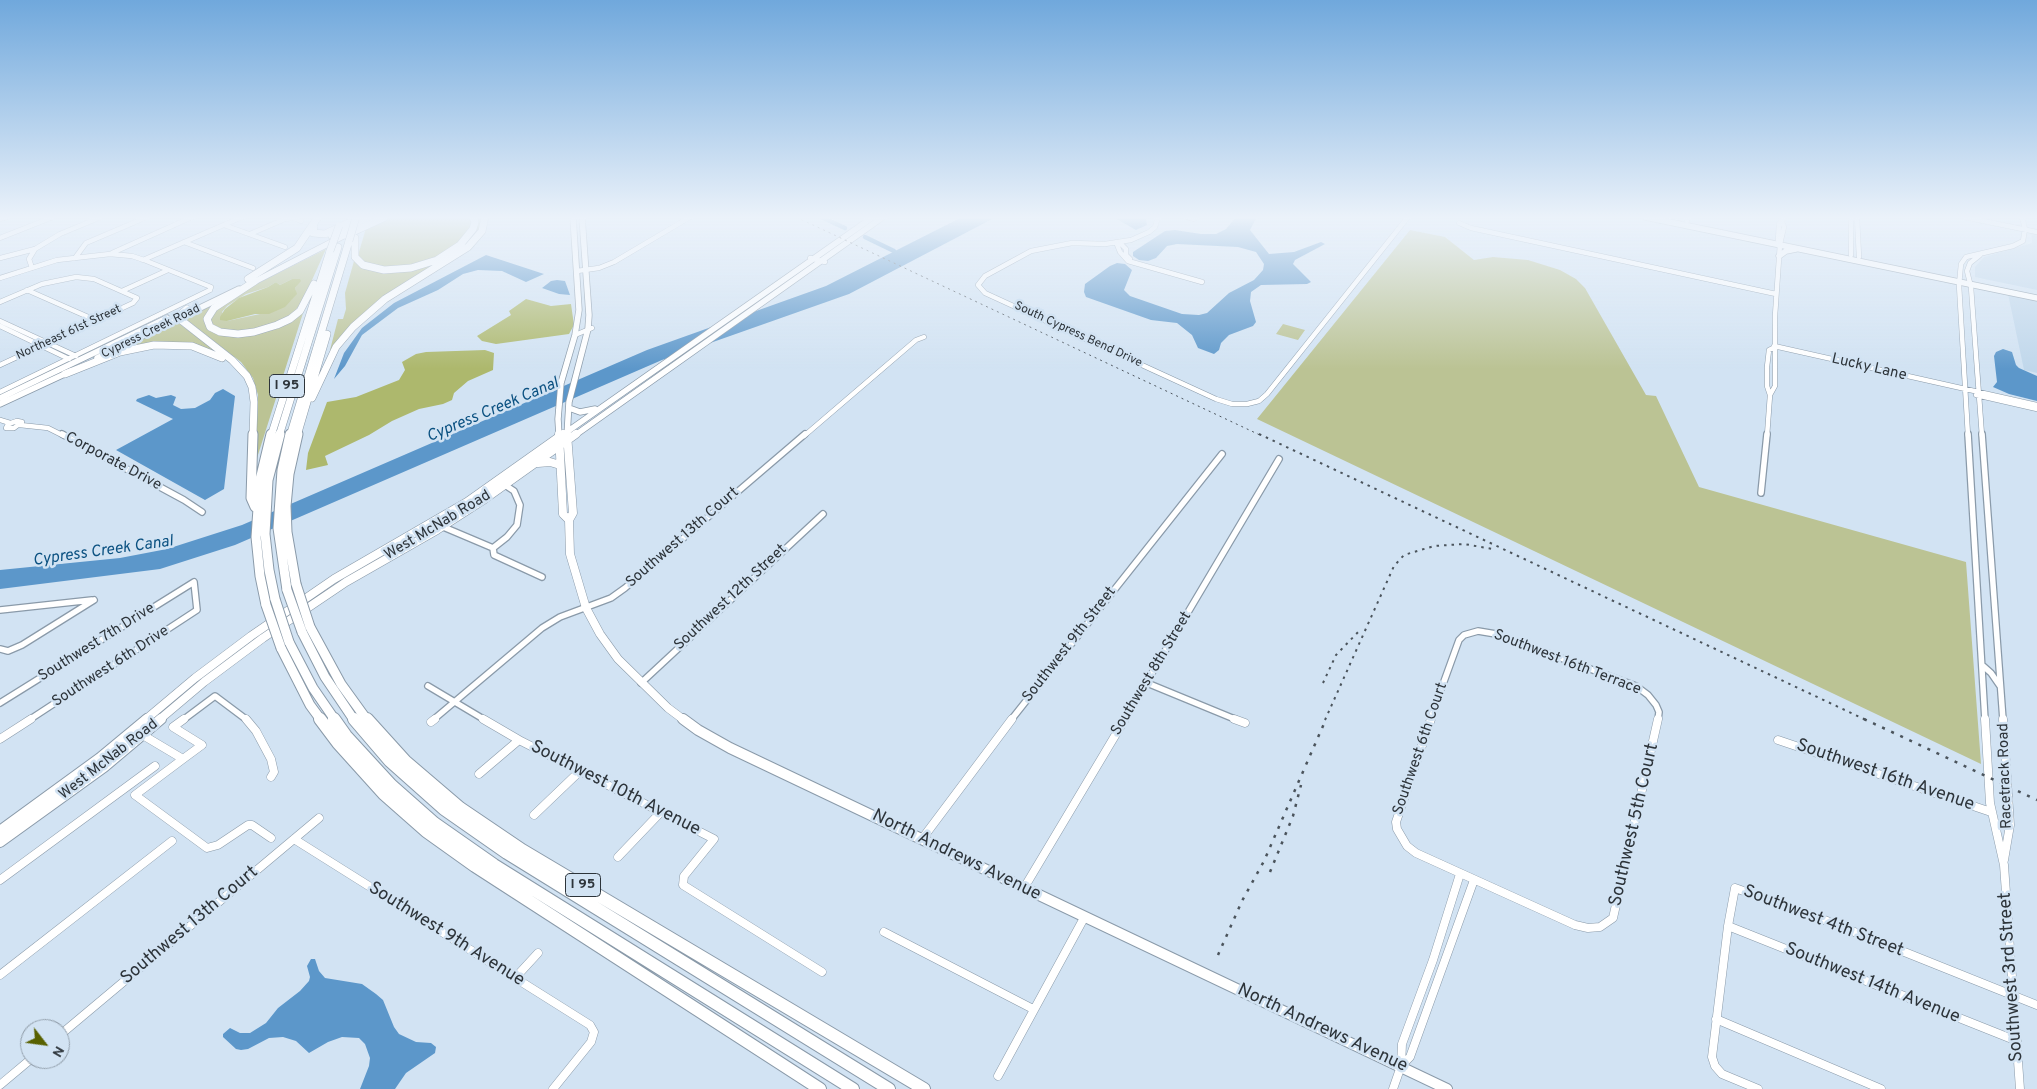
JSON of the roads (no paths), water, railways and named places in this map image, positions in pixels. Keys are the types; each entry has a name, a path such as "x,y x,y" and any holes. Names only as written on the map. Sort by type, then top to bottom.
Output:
{"highway":[{"path":"269,268 214,308 207,319 210,327 224,333 243,334 266,329 286,321 302,307 323,268"},
{"name":"I 95","path":"324,268 267,448 256,511 266,604 310,705 338,743 377,787 426,831 523,898 820,1089"},
{"path":"331,268 278,435 269,474 261,544 285,645 312,688 346,736 385,779 434,822 494,865 853,1089"},
{"path":"341,268 291,430 282,470 283,534 291,587 328,684 358,725 390,761 444,809 514,858 889,1089"},
{"name":"I 95","path":"283,499 290,464 342,268"},
{"path":"375,268 384,270 411,268"},
{"path":"303,414 332,356 349,330 386,299 435,268"},
{"path":"187,309 180,318 232,360 247,376 253,391 252,498 256,511"},
{"path":"65,374 120,352 160,344 197,348 233,363"},
{"name":"I 95","path":"306,630 341,684 372,726 405,761 460,808 522,850 723,967 924,1089"}],"main road":[{"name":"Cypress Creek Road","path":"0,404 180,318 275,268"},
{"name":"Cypress Creek Road","path":"0,398 187,309 280,268"},
{"name":"North Andrews Avenue","path":"577,268 579,310 558,406 563,514 568,520 570,556 586,608 600,634 618,659 662,704 730,748 1447,1089"},
{"name":"West McNab Road","path":"0,842 92,777 204,682 262,638 350,579 505,485 662,370 674,357 798,268"},
{"name":"West McNab Road","path":"0,831 88,767 195,678 246,640 342,574 438,525 559,437 696,349 814,268"},
{"path":"1898,268 1960,280"},
{"path":"1907,268 2037,298"},
{"name":"North Andrews Avenue","path":"568,520 573,513 568,440 569,405 574,378 590,329 587,269"},
{"path":"1969,282 2037,293"},
{"path":"569,405 583,412 603,407"},
{"path":"536,463 550,462 560,465"}],"street":[{"path":"0,279 31,268"},
{"path":"0,392 210,290 160,268"},
{"path":"577,271 599,268"},
{"name":"South Cypress Bend Drive","path":"1000,268 985,276 978,285 985,293 1216,399 1232,404 1247,404 1259,401 1273,386 1367,268"},
{"path":"1152,268 1203,282"},
{"path":"1655,268 1776,294"},
{"path":"1770,395 1775,386 1776,352 1774,347 1778,268"},
{"path":"1960,280 1961,268"},
{"path":"1968,268 1969,282"},
{"name":"Northeast 61st Street","path":"122,291 166,270"},
{"path":"0,302 51,281 83,277 94,279 122,291"},
{"name":"Racetrack Road","path":"1960,280 1991,812 2004,865"},
{"name":"Racetrack Road","path":"1969,282 2010,816 2004,865"},
{"path":"27,290 95,320"},
{"name":"Northeast 61st Street","path":"0,365 137,300 136,297 122,291"},
{"path":"0,321 76,356"},
{"path":"0,326 69,359"},
{"path":"575,335 590,329"},
{"name":"Southwest 13th Court","path":"431,722 542,628 560,617 611,598 625,588 916,340 924,337"},
{"path":"1762,493 1770,395 1767,386 1767,367 1769,350 1774,347"},
{"name":"Lucky Lane","path":"1774,347 1979,394"},
{"path":"1979,394 2037,405"},
{"path":"1979,394 2037,410"},
{"path":"0,420 5,425"},
{"name":"Corporate Drive","path":"5,425 11,429 20,425 48,428 174,495 202,512"},
{"name":"Southwest 9th Street","path":"922,839 1045,675 1222,454"},
{"name":"Southwest 8th Street","path":"1024,888 1279,459"},
{"path":"493,548 507,537 516,526 520,505 514,491 505,485"},
{"name":"Southwest 12th Street","path":"640,683 822,514"},
{"path":"438,525 493,548"},
{"path":"493,548 494,555 542,577"},
{"name":"Southwest 7th Drive","path":"0,703 194,582"},
{"name":"Southwest 6th Drive","path":"0,739 197,610 194,582"},
{"path":"0,610 94,600 22,645 8,651 0,649"},
{"name":"Southwest 16th Terrace","path":"1459,640 1464,635 1478,631 1496,634 1636,686 1648,694"},
{"name":"Southwest 6th Court","path":"1416,853 1401,838 1396,822 1411,774 1459,640"},
{"path":"1982,665 1991,673 2001,688"},
{"path":"1147,683 1244,723"},
{"name":"Southwest 10th Avenue","path":"428,686 519,740 714,839 684,876 682,885 822,972"},
{"name":"Southwest 5th Court","path":"1416,853 1575,925 1588,928 1600,927 1614,918 1658,724 1659,712 1655,702 1648,694"},
{"path":"271,777 274,772 271,759 256,731 248,721 215,696 174,727 202,745 135,795 207,848 218,845 248,825 252,825 271,838"},
{"path":"133,731 183,759"},
{"path":"479,774 519,740"},
{"name":"Southwest 16th Avenue","path":"1778,740 1991,812"},
{"path":"0,880 155,766"},
{"path":"534,815 580,771"},
{"path":"618,857 660,813"},
{"name":"Southwest 13th Court","path":"70,1027 319,818"},
{"name":"Southwest 9th Avenue","path":"294,839 587,1023 594,1032 589,1045 553,1089"},
{"path":"0,975 172,841"},
{"name":"Southwest 3rd Street","path":"2004,865 2020,1089"},
{"path":"1393,1089 1400,1066 1402,1044 1434,955 1460,874"},
{"path":"1400,1066 1410,1057 1474,880"},
{"name":"Southwest 4th Street","path":"1758,1089 1722,1074 1715,1066 1712,1057 1728,926 1735,888 1742,889 2013,996"},
{"path":"998,1076 1084,918"},
{"name":"Southwest 14th Avenue","path":"1728,926 2016,1041"},
{"path":"884,932 1033,1009"},
{"path":"515,978 538,953"},
{"path":"2013,996 2037,1005"},
{"path":"1716,1019 1881,1089"},
{"path":"0,1085 20,1068"}],"water":[{"path":"461,268 525,268 544,274 526,282 502,271 478,270 463,274 438,290 398,308 362,335 345,366 334,379 344,353 362,328 394,303"},
{"path":"862,268 899,268 849,294 662,360 235,545 160,569 0,589 0,570 120,558 167,549 242,525 647,350 826,286"},
{"path":"1107,268 1129,268 1132,270 1124,290 1130,296 1182,314 1199,315 1207,313 1229,293 1254,280 1263,268 1297,268 1311,282 1307,284 1261,285 1251,292 1250,301 1256,322 1253,326 1229,335 1214,354 1198,348 1192,335 1177,323 1151,320 1086,297 1084,292 1085,284"},
{"path":"551,281 565,281 570,295 559,294 542,288"},
{"path":"2003,349 2012,352 2016,365 2019,368 2037,376 2037,401 2009,394 1993,387 1997,382 1994,356 1996,352"},
{"path":"223,389 235,396 224,489 205,500 116,450 173,419 136,401 137,399 149,395 156,398 171,395 176,397 173,405 181,409 195,408 210,400 215,393"},
{"path":"311,959 315,959 319,971 325,978 362,984 376,994 383,1000 394,1027 399,1034 416,1042 431,1043 436,1047 435,1053 406,1073 395,1089 360,1089 369,1066 370,1058 365,1044 359,1038 342,1037 328,1042 309,1053 296,1041 283,1037 269,1038 248,1049 241,1050 236,1049 223,1037 223,1034 230,1028 240,1033 250,1033 266,1023 278,1008 300,991 309,981 310,977 307,966"}],"railway":[{"path":"904,268 1262,436"},
{"path":"1259,434 1866,720"},
{"path":"1325,720 1394,566 1404,555 1434,546 1464,544 1493,549"},
{"path":"1323,683 1336,655 1361,629"},
{"path":"1218,955 1242,901 1264,861 1326,719"},
{"path":"1864,719 2037,800"},
{"path":"1270,872 1293,816 1301,785"}],"water label":[{"name":"Cypress Creek Canal","path":"493,411"},
{"name":"Cypress Creek Canal","path":"103,552"}]}
